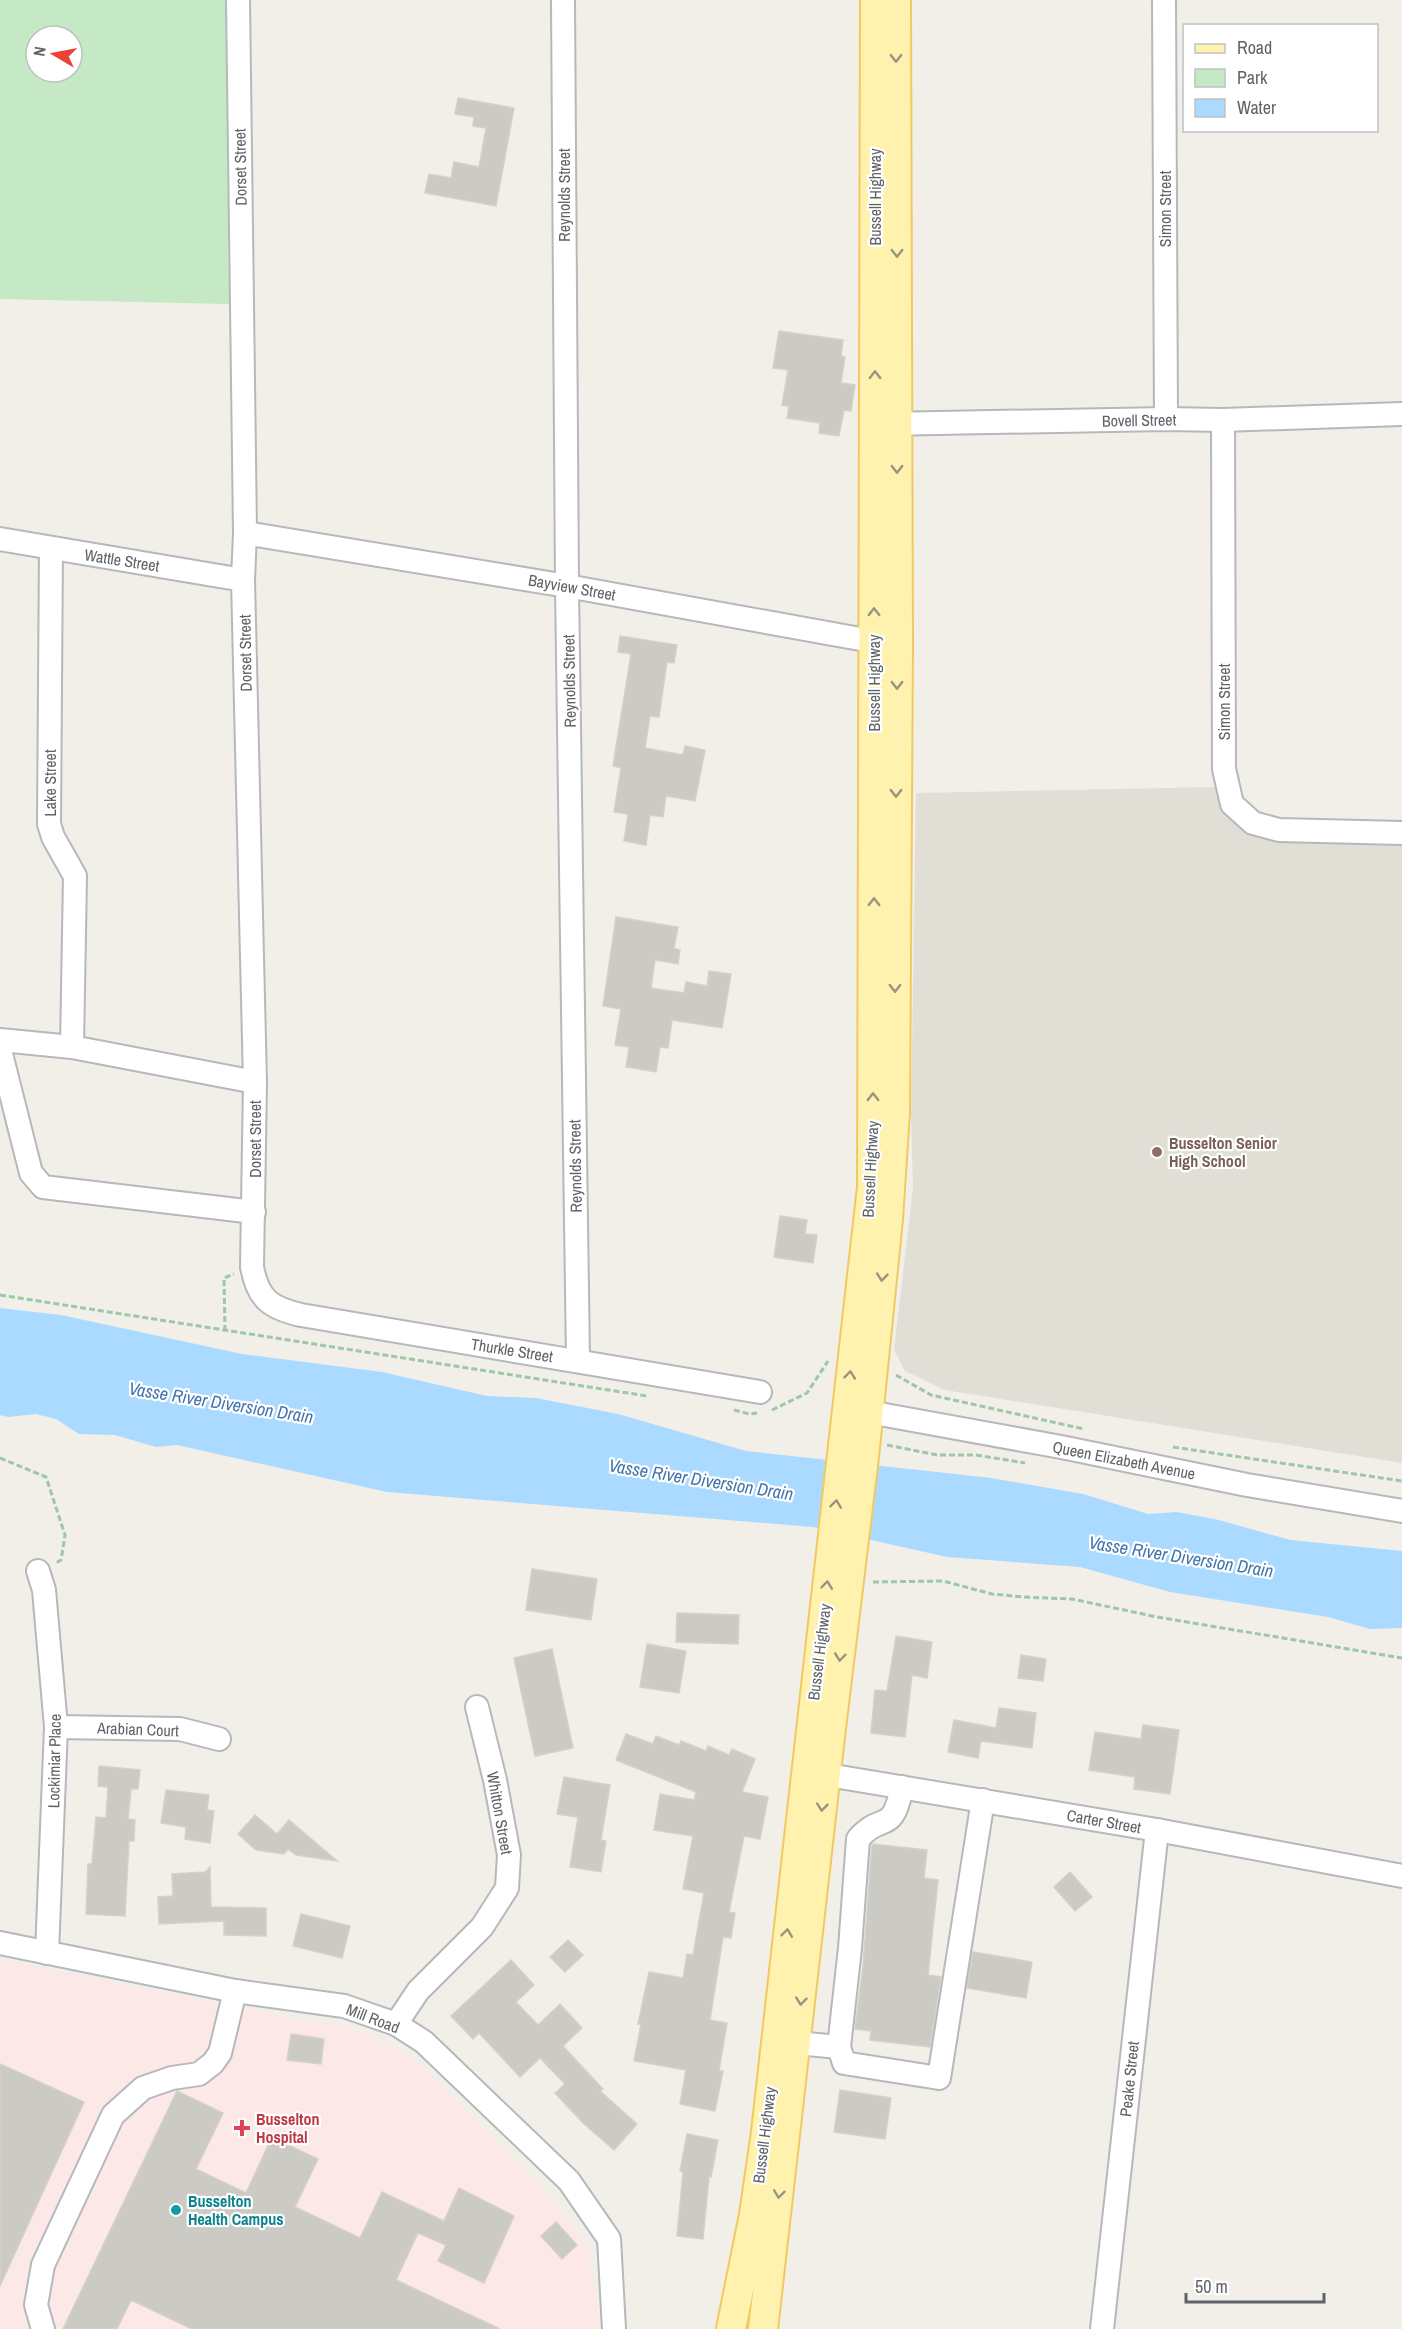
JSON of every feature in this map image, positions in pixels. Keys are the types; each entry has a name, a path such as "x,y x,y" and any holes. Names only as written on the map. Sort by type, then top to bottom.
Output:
{"main road":[{"name":"Bussell Highway","path":"875,0 886,424"},
{"name":"Bussell Highway","path":"857,1409 874,1353 888,1219 895,1112 886,644 886,424 896,0"},
{"name":"Bussell Highway","path":"731,2329 754,2215 766,2132 816,1772 853,1455 872,1187 886,644"},
{"name":"Bussell Highway","path":"763,2329 796,2043 816,1772"}],"street":[{"name":"Dorset Street","path":"238,0 245,533 243,580 255,1082 252,1266 259,1289 267,1302"},
{"name":"Reynolds Street","path":"563,0 567,586 578,1361"},
{"name":"Simon Street","path":"1164,0 1166,419"},
{"name":"Bovell Street","path":"886,424 1223,420 1402,414"},
{"name":"Simon Street","path":"1223,420 1224,769 1232,804 1253,823 1278,830 1402,833"},
{"name":"Bayview Street","path":"245,533 567,586 886,644"},
{"name":"Wattle Street","path":"0,539 243,580"},
{"name":"Lake Street","path":"51,548 49,824 53,837 75,876 72,1047"},
{"path":"0,1040 72,1047 255,1082"},
{"path":"0,1050 31,1173 44,1187 254,1212"},
{"name":"Thurkle Street","path":"267,1302 276,1308 301,1315 760,1392"},
{"name":"Queen Elizabeth Avenue","path":"857,1409 1082,1450 1247,1485 1402,1511"},
{"name":"Lockimiar Place","path":"38,1571 44,1590 56,1727 47,1953"},
{"name":"Whitton Street","path":"396,2024 418,1991 483,1927 507,1888 509,1855 495,1780 477,1707"},
{"name":"Arabian Court","path":"56,1727 180,1729 219,1739"},
{"name":"Carter Street","path":"816,1772 1157,1830 1402,1876"},
{"path":"902,1787 898,1808 893,1818 867,1829 858,1839 850,1948 839,2047 844,2063 939,2078 983,1800"},
{"name":"Peake Street","path":"1102,2329 1157,1830"},
{"name":"Mill Road","path":"0,1944 235,1991 344,2006 396,2024 438,2054 568,2181 609,2239 614,2329"},
{"path":"43,2329 36,2305 43,2265 113,2115 142,2088 172,2078 199,2074 213,2063 220,2053 235,1991"},
{"path":"796,2043 839,2047"}],"path":[{"path":"225,1331 224,1278 252,1266"},
{"path":"874,1353 888,1355 896,1376 931,1395 1093,1431"},
{"path":"1163,1445 1402,1481"},
{"path":"0,1458 46,1477 65,1535 61,1560 38,1571"},
{"path":"873,1582 943,1581 992,1594 1024,1598 1072,1599 1157,1617 1402,1658"}],"shaded area":[{"name":"Busselton Senior High School","path":"1215,787 1223,814 1243,828 1286,841 1402,845 1402,1463 945,1390 905,1371 894,1350 913,1188 911,1115 916,793"},
{"name":"Busselton Hospital","path":"0,1959 367,2033 417,2060 550,2196 588,2249 601,2329 0,2329"}],"green space":[{"path":"0,0 226,0 229,304 0,299"}],"water":[{"name":"Vasse River Diversion Drain","path":"0,1308 61,1315 242,1354 382,1372 487,1396 536,1398 618,1414 746,1451 991,1478 1083,1494 1148,1514 1177,1512 1219,1520 1290,1540 1402,1551 1402,1628 1370,1629 1328,1617 1170,1592 1080,1567 947,1557 813,1527 387,1492 177,1445 156,1447 115,1435 79,1434 56,1419 36,1414 8,1417 0,1415"}],"building":[{"path":"458,98 514,108 496,206 425,193 429,174 451,178 454,162 479,167 486,128 473,126 474,117 455,114"},
{"path":"779,331 843,340 841,356 845,357 841,383 855,385 851,411 844,410 839,436 819,433 820,423 787,418 789,406 782,405 788,370 773,368"},
{"path":"620,636 677,645 674,663 667,662 659,717 650,716 645,748 683,755 685,746 705,750 695,801 666,796 663,817 650,815 646,845 624,841 628,814 614,812 621,768 613,766 631,654 618,652"},
{"path":"616,917 678,927 674,948 680,950 678,964 655,960 651,988 684,993 686,982 707,986 709,971 731,974 722,1028 672,1020 668,1048 660,1047 656,1072 626,1067 629,1047 615,1045 621,1009 603,1006"},
{"path":"780,1216 807,1220 805,1234 817,1235 813,1263 774,1257"},
{"path":"532,1569 597,1579 591,1620 526,1610"},
{"path":"677,1613 739,1615 738,1644 676,1642"},
{"path":"896,1636 932,1642 927,1678 912,1675 905,1737 871,1733 875,1690 887,1691"},
{"path":"647,1644 686,1651 679,1693 640,1687"},
{"path":"552,1649 573,1748 535,1756 514,1658"},
{"path":"1021,1655 1046,1659 1043,1681 1018,1678"},
{"path":"999,1708 1036,1713 1032,1748 981,1741 978,1758 948,1752 954,1720 996,1728"},
{"path":"1143,1725 1179,1730 1170,1794 1134,1789 1135,1777 1089,1770 1095,1732 1141,1739"},
{"path":"626,1734 653,1744 656,1736 679,1745 681,1741 706,1751 708,1746 729,1755 732,1749 755,1759 742,1792 768,1797 760,1839 744,1836 729,1912 735,1913 731,1938 723,1937 710,2020 727,2023 719,2071 723,2071 715,2111 680,2104 686,2070 634,2061 641,2024 638,2024 649,1972 683,1978 687,1954 693,1955 704,1893 683,1889 693,1836 654,1830 660,1794 694,1800 696,1792 616,1760"},
{"path":"99,1766 140,1770 138,1789 131,1789 128,1819 135,1820 134,1841 129,1841 125,1916 86,1914 88,1864 92,1864 96,1817 106,1818 108,1787 98,1786"},
{"path":"564,1777 610,1785 601,1840 606,1841 601,1872 570,1867 578,1817 557,1814"},
{"path":"166,1790 209,1795 207,1810 214,1811 210,1843 185,1839 186,1827 161,1823"},
{"path":"255,1815 277,1834 289,1820 337,1861 296,1855 288,1849 284,1854 256,1850 238,1834"},
{"path":"872,1844 927,1850 924,1878 938,1880 928,1975 941,1977 930,2047 870,2040 871,2031 855,2029 863,1966"},
{"path":"210,1867 211,1907 266,1908 266,1936 224,1935 224,1921 159,1924 158,1897 173,1896 172,1874 205,1872"},
{"path":"1070,1872 1092,1897 1075,1911 1054,1887"},
{"path":"301,1914 350,1926 342,1958 293,1946"},
{"path":"568,1940 583,1955 565,1972 550,1957"},
{"path":"973,1952 1032,1962 1026,1998 967,1988"},
{"path":"511,1960 534,1985 516,2002 538,2025 560,2004 582,2028 563,2046 603,2089 600,2091 637,2124 614,2150 583,2123 555,2093 565,2084 540,2058 520,2077 479,2033 473,2039 451,2016"},
{"path":"291,2034 324,2039 321,2064 287,2060"},
{"path":"0,2064 84,2102 0,2286"},
{"path":"840,2090 891,2098 885,2139 834,2132"},
{"name":"Busselton Health Campus","path":"177,2091 223,2113 196,2169 246,2193 272,2137 318,2159 295,2207 360,2238 382,2192 444,2221 459,2188 514,2216 484,2283 438,2261 446,2245 418,2233 396,2280 500,2329 192,2329 131,2300 117,2329 63,2329"},
{"path":"687,2134 718,2140 711,2177 709,2177 703,2239 677,2236 683,2172 680,2171"},
{"path":"556,2222 577,2245 562,2259 541,2236"}],"place":[{"name":"Busselton Senior High School","path":"1157,1152"},
{"name":"Busselton Hospital","path":"242,2128"},
{"name":"Busselton Health Campus","path":"176,2210"}]}
